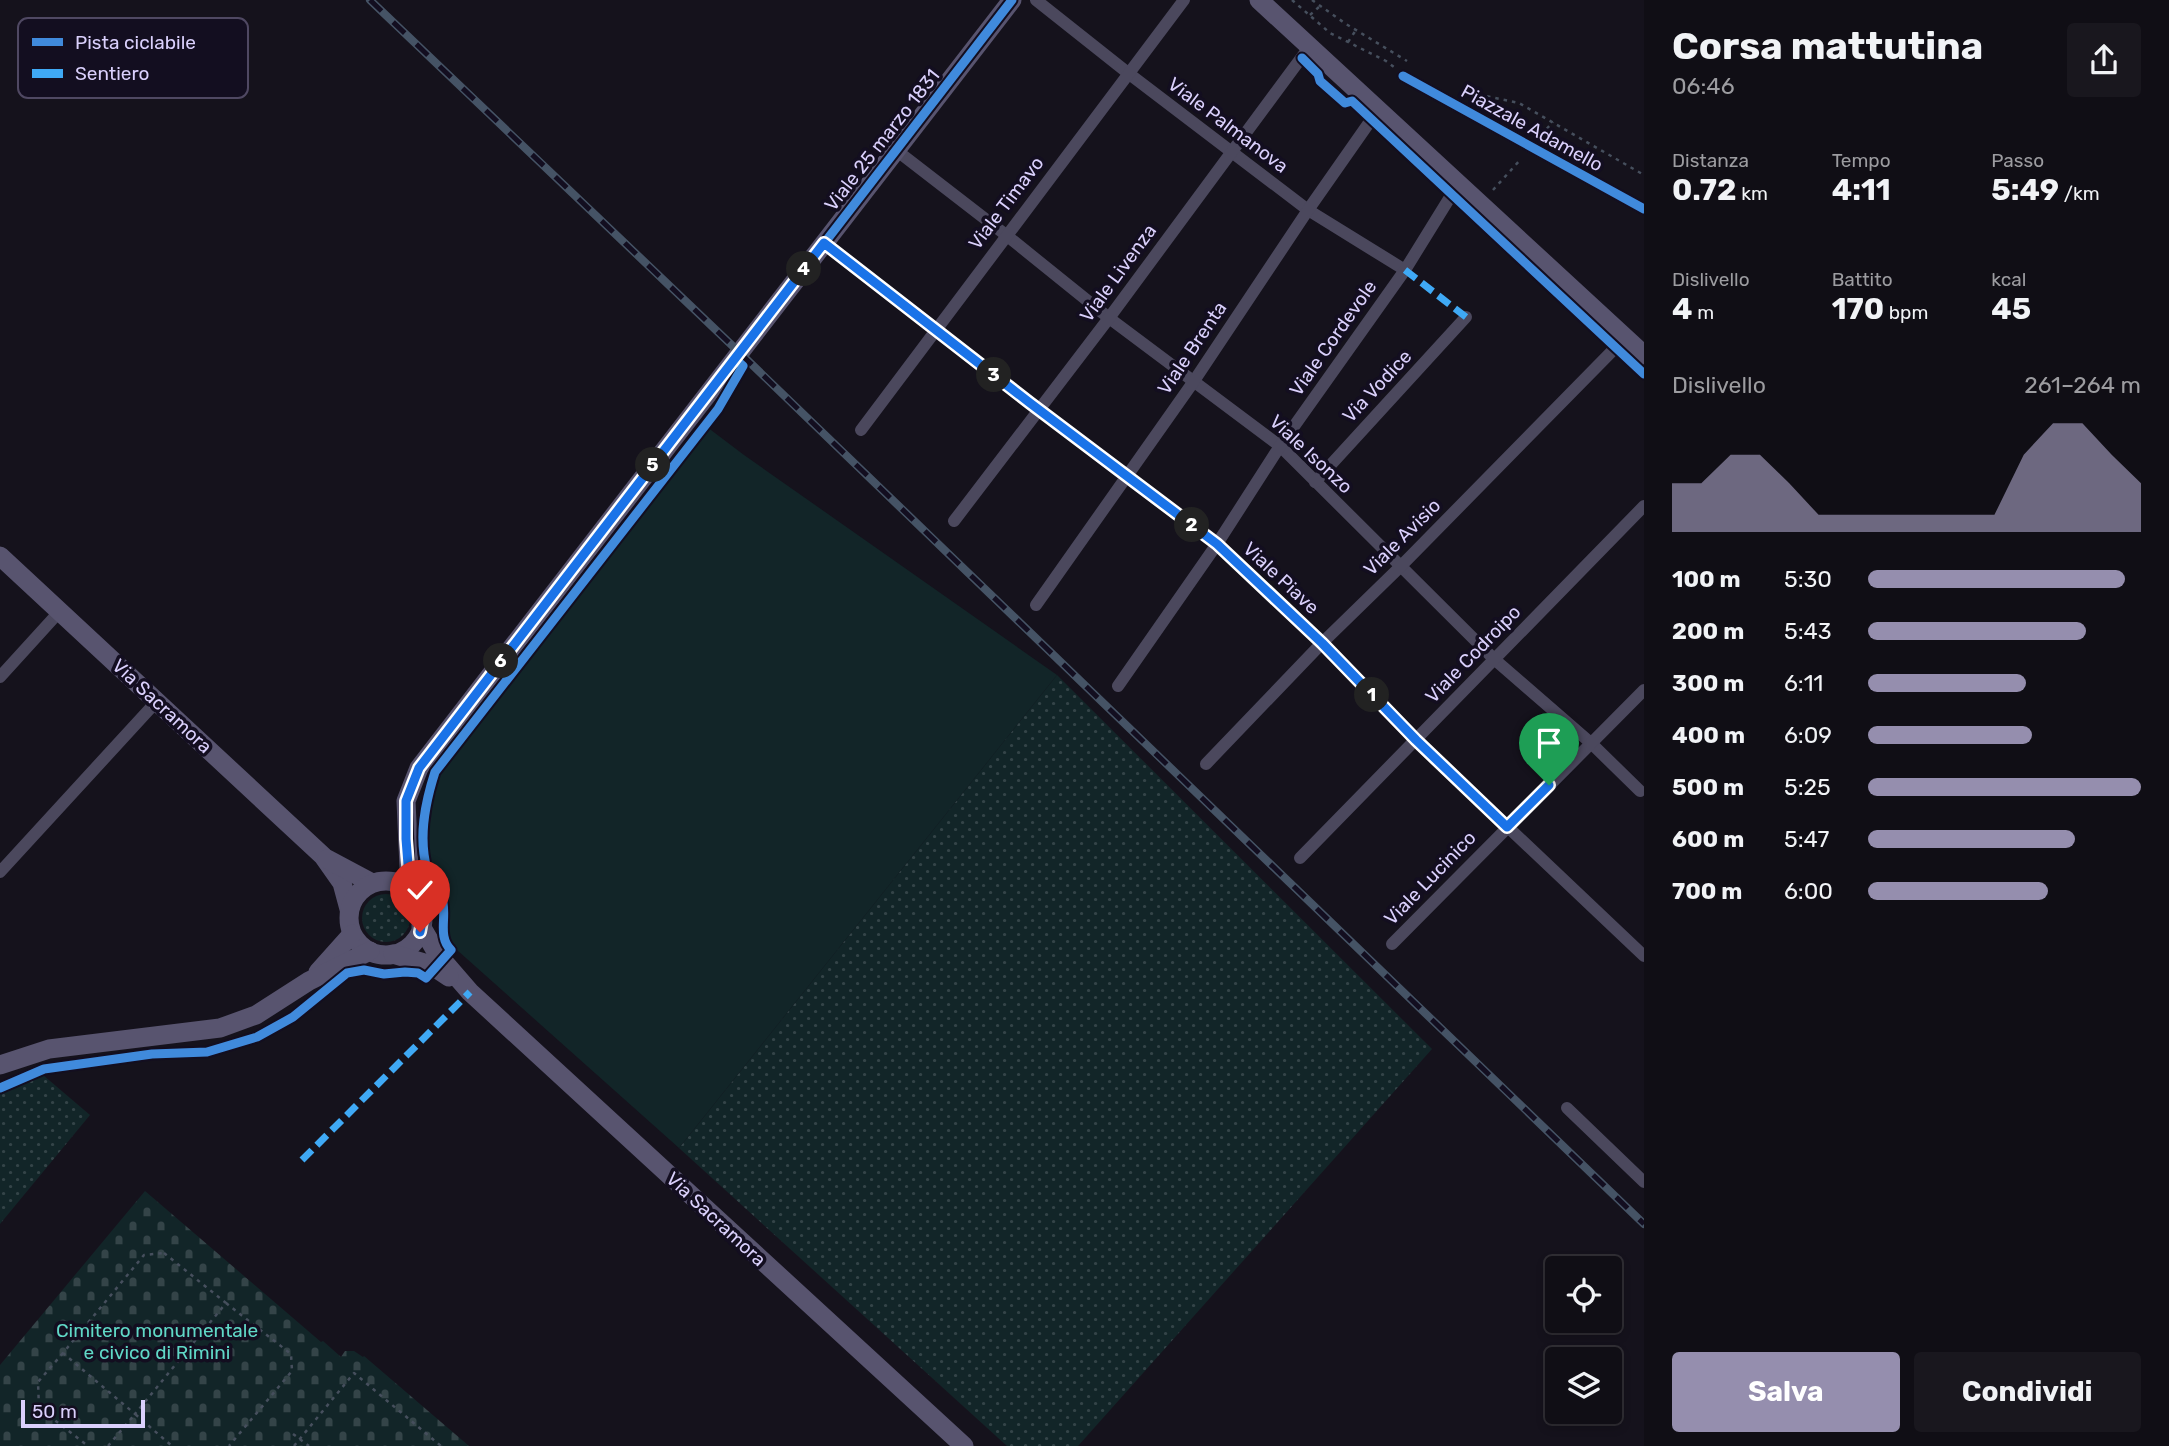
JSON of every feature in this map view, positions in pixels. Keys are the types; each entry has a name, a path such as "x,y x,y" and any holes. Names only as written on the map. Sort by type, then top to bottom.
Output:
{"street":[{"name":"Viale 25 marzo 1831","path":"410,890 406,801 419,768 1012,0"},
{"name":"Viale Palmanova","path":"1036,0 1308,210 1405,270"},
{"name":"Viale Timavo","path":"861,430 1184,0"},
{"path":"1259,0 1644,355"},
{"name":"Viale Livenza","path":"954,521 1109,318 1310,46"},
{"name":"Piazzale Adamello","path":"1403,76 1644,209"},
{"name":"Viale Brenta","path":"1036,605 1194,381 1378,110"},
{"name":"Viale Isonzo","path":"896,150 1109,318 1280,446 1494,659 1592,744 1640,791"},
{"name":"Viale Cordevole","path":"1118,686 1217,544 1280,446 1405,270 1461,184"},
{"name":"Viale Piave","path":"824,243 1126,477 1217,544 1322,643 1416,740 1644,956"},
{"name":"Via Vodice","path":"1315,482 1466,317"},
{"name":"Viale Avisio","path":"1206,764 1322,643 1625,338"},
{"name":"Viale Codroipo","path":"1300,858 1644,506"},
{"name":"Via Sacramora","path":"0,556 323,856 342,883 349,909"},
{"path":"0,677 60,611"},
{"name":"Viale Lucinico","path":"1392,944 1644,690"},
{"path":"0,872 156,701"},
{"name":"Viale 25 marzo 1831","path":"379,882 406,839"},
{"name":"Via Sacramora","path":"323,856 379,882"},
{"path":"379,882 394,882 410,890 422,909 421,926 414,942 393,954 370,951 360,944 352,934 348,918 354,898 362,889 379,882"},
{"name":"Via Sacramora","path":"421,926 438,955 470,992 964,1446"},
{"path":"309,981 352,934"},
{"path":"0,1065 49,1049 220,1028 256,1016 309,981 370,951"},
{"name":"Via Sacramora","path":"393,954 431,965 470,992"},
{"path":"1567,1108 1644,1182"}],"path":[{"path":"1292,0 1330,33 1386,61 1403,76"},
{"path":"1312,0 1415,66"},
{"path":"1310,15 1320,6"},
{"path":"1348,42 1356,30"},
{"path":"1460,90 1520,103 1644,175"},
{"path":"88,1446 39,1408 38,1382 144,1255 164,1252 290,1354 292,1371 229,1446"},
{"path":"108,1446 226,1303"},
{"path":"63,1353 172,1446"},
{"path":"294,1446 354,1373 441,1446"},
{"path":"261,1409 266,1412"},
{"path":"293,1434 309,1446"},
{"path":"428,1446 433,1440"}],"green space":[{"path":"707,427 1057,675 679,1148 448,942 447,904 430,864 426,820 433,788 448,760"},
{"path":"1057,675 1432,1049 1078,1446 1007,1446 679,1148"},
{"path":"386,894 403,901 410,918 403,935 386,942 369,935 362,918 369,901"},
{"path":"43,1075 90,1115 0,1224 0,1091"},
{"name":"Cimitero monumentale e civico di Rimini","path":"145,1191 321,1342 341,1357 345,1351 354,1351 364,1356 469,1446 0,1446 0,1365"}],"railway":[{"path":"370,0 1644,1224"}],"marked path":[{"path":"1405,270 1466,317"},
{"path":"302,1160 470,992"}],"cycle path":[{"path":"410,890 406,801 419,768 1012,0"},
{"path":"1302,58 1318,74 1320,81 1345,103 1352,101 1644,374"},
{"path":"1403,76 1644,209"},
{"path":"0,1088 44,1069 152,1054 207,1052 257,1037 293,1017 347,973 364,970 384,974 405,972 418,973 426,978 451,950 445,940 443,903 428,873 424,857 426,808 435,772 718,409 743,366 735,359"}],"route":[{"path":"420,932 422,909 410,890 406,839 406,801 419,768 824,243 1126,477 1217,544 1322,643 1416,740 1507,827 1549,785"}]}
